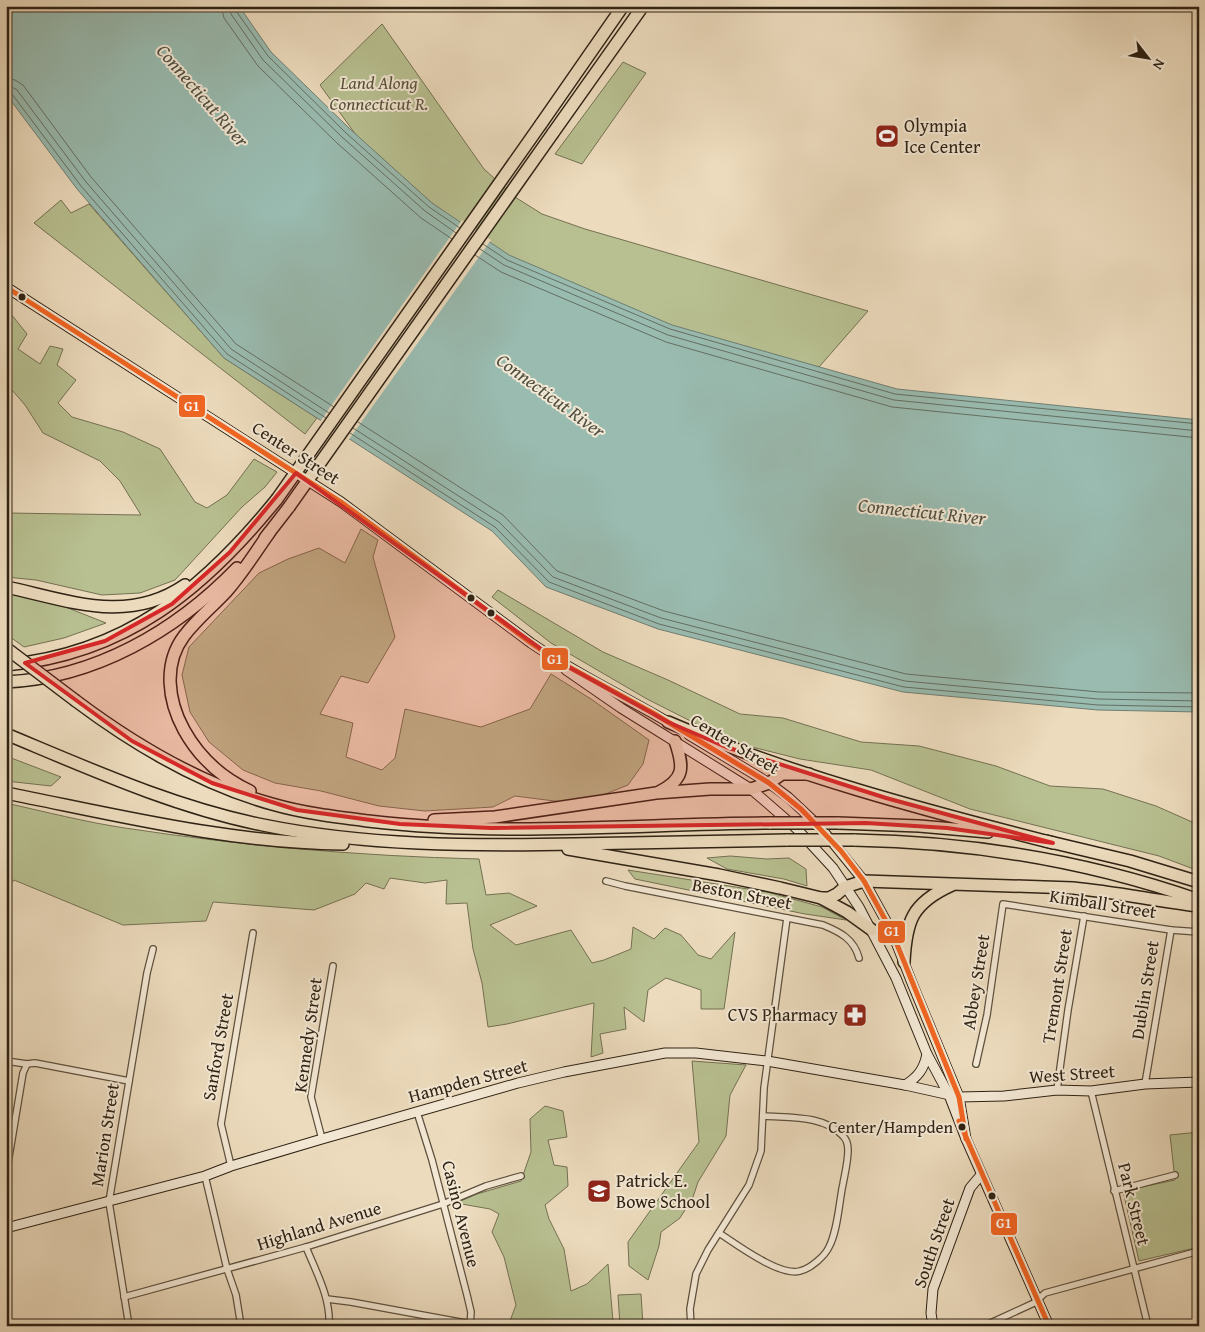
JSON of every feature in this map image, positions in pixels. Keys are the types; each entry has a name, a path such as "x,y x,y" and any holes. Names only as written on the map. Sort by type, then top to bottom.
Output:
{"highway":[{"path":"6,665 69,654 105,641 140,624 192,587 248,533 277,499 622,6"},
{"path":"310,813 258,795 233,782 216,770 188,736 177,715 170,692 170,666 180,642 237,579 645,6"},
{"path":"6,587 97,606 124,607 145,604 166,596 183,586 248,533"},
{"path":"6,682 42,678 68,672 113,656 148,638 176,621 211,593 269,533"},
{"path":"6,648 76,701 143,748 195,776 260,801 310,813 385,823 451,828 771,823 892,824 1001,834 1053,843"},
{"path":"668,722 726,747 948,816 1130,861 1199,882"},
{"path":"6,734 122,782 212,813 288,830 340,837 461,845 788,840 854,840 949,844 1028,855 1114,874 1199,900"},
{"path":"656,793 670,786 678,778 682,760 675,741"},
{"path":"385,823 495,817 656,793 710,789 751,789 769,782 782,774 809,774"},
{"path":"6,793 185,829 224,834 324,843 392,841"},
{"path":"536,844 719,876 821,898 829,898 845,887 864,880 1104,891 1199,906"},
{"path":"904,962 908,924 915,912 932,895 956,884"},
{"path":"821,898 847,912 872,930"}],"main road":[{"name":"Center Street","path":"6,287 341,502 558,661 668,722 769,782 802,808 864,880 892,932 959,1097 966,1139"},
{"name":"Center Street","path":"558,661 570,674 620,708 751,789 797,829 833,868 859,906 896,978 927,1054 948,1095 1049,1326"},
{"name":"Hampden Street","path":"6,1228 205,1176 231,1166 518,1083 564,1072 665,1053 696,1053 767,1062 906,1085 948,1095"},
{"path":"906,1085 921,1072 927,1054"},
{"name":"West Street","path":"948,1095 959,1097 1004,1096 1056,1090 1091,1090 1145,1084 1199,1082"},
{"name":"South Street","path":"933,1326 931,1313 934,1289 970,1188 982,1175"}],"street":[{"name":"Beston Street","path":"606,881 823,925 841,933 850,940 859,958"},
{"name":"Kimball Street","path":"1003,904 1171,930 1199,932"},
{"name":"Abbey Street","path":"976,1064 987,1015 1003,904"},
{"name":"Tremont Street","path":"1056,1090 1084,916"},
{"path":"691,1326 690,1308 696,1274 708,1250 735,1208 754,1172 761,1151 764,1088 787,918"},
{"name":"Dublin Street","path":"1145,1084 1171,930"},
{"name":"Sanford Street","path":"231,1166 221,1124 253,933"},
{"name":"Marion Street","path":"129,1326 109,1202 147,973 153,949"},
{"name":"Kennedy Street","path":"322,1139 311,1097 333,966"},
{"path":"6,1061 27,1064 35,1063 129,1081"},
{"path":"6,1175 23,1073 27,1064"},
{"name":"Park Street","path":"1091,1090 1148,1326"},
{"name":"Casino Avenue","path":"417,1112 432,1160 467,1295 471,1312 470,1325"},
{"path":"719,1233 782,1270 800,1272 820,1259 829,1247 834,1233 846,1167 848,1148 845,1138 833,1127 815,1120 764,1116"},
{"path":"1114,1191 1175,1175"},
{"path":"205,1176 227,1270 236,1295 241,1326"},
{"name":"Highland Avenue","path":"124,1297 306,1247 443,1204 486,1186 521,1176"},
{"path":"306,1247 327,1299 330,1316 329,1326"},
{"path":"984,1326 1021,1309 1046,1292 1199,1251"},
{"path":"327,1299 352,1302 470,1325"}],"highlighted area":[{"path":"296,473 558,661 668,722 726,747 886,798 1053,843 947,828 866,823 491,828 400,824 297,810 212,783 132,741 25,663 105,641 172,604 230,552"}],"green space":[{"name":"Land Along Connecticut R.","path":"382,24 484,169 515,197 542,214 585,229 868,311 819,367 572,304 432,203 356,135 320,85"},
{"path":"623,62 646,73 582,164 555,154"},
{"path":"61,200 71,213 89,204 224,358 317,418 305,434 34,223"},
{"path":"11,314 27,334 18,349 40,364 50,346 63,349 57,365 76,380 58,403 72,417 123,432 160,449 195,502 207,508 227,495 254,459 277,472 265,487 242,507 175,580 140,593 102,595 36,580 6,577 6,513 141,515 120,481 100,461 43,433 25,405 6,383 6,319"},
{"path":"361,529 378,540 373,557 395,637 368,683 341,676 320,714 353,723 346,757 382,770 395,758 405,709 481,727 530,709 551,674 591,699 649,740 643,764 628,785 603,795 562,802 515,796 493,807 425,811 379,806 321,791 275,783 243,770 209,742 190,712 182,675 189,647 259,573 288,559 319,548 345,563"},
{"path":"498,590 603,652 740,714 783,718 861,742 919,746 996,766 1050,786 1103,789 1156,806 1199,825 1199,871 1159,856 970,809 871,770 800,759 732,742 647,699 551,643 492,597"},
{"path":"6,592 58,604 106,623 64,638 24,647 6,634"},
{"path":"6,756 61,777 51,786 6,781"},
{"path":"6,803 110,826 213,840 346,853 479,859 486,895 509,893 537,906 490,925 516,945 571,930 592,963 631,949 633,927 654,939 665,928 681,935 698,955 711,959 735,932 724,1009 701,1009 701,990 666,978 648,990 644,1022 624,1007 626,1029 600,1034 603,1053 591,1057 594,1003 488,1027 482,983 473,949 467,903 446,904 447,880 425,883 390,878 384,889 366,883 355,894 314,910 213,902 206,921 123,925 14,880 6,890"},
{"path":"730,856 767,859 789,858 806,869 807,886 784,879 727,869 707,858"},
{"path":"628,870 767,892 822,907 846,920 805,914 635,879"},
{"path":"692,1061 746,1065 730,1095 726,1136 698,1182 693,1197 680,1218 661,1232 659,1246 648,1280 629,1266 628,1242 699,1142"},
{"path":"545,1106 563,1111 567,1137 548,1140 554,1165 567,1167 568,1186 545,1205 549,1219 564,1249 571,1291 587,1284 608,1264 612,1326 508,1326 516,1305 504,1257 492,1232 499,1214 490,1209 456,1203 477,1194 521,1181 531,1152 530,1119"},
{"path":"1199,1132 1199,1247 1139,1261 1123,1191 1175,1180 1170,1135"},
{"path":"641,1294 643,1326 620,1326 618,1295"}],"water":[{"name":"Connecticut River","path":"6,6 239,6 271,52 350,129 432,203 509,255 672,325 897,389 1199,420 1199,712 1098,710 903,692 658,629 546,587 492,531 224,358 77,189 6,94"}],"pier":[{"path":"462,220 491,240 348,441 319,423"}],"transit line":[{"name":"G1","path":"6,287 341,502 558,661 653,713 769,783 801,809 841,851 864,881 892,932 959,1097 966,1139"},
{"name":"G1","path":"959,1121 1049,1326"}],"place":[{"name":"Olympia Ice Center","path":"887,136"},
{"name":"CVS Pharmacy","path":"855,1015"},
{"name":"Center/Hampden","path":"962,1127"},
{"name":"Patrick E. Bowe School","path":"599,1191"}]}
